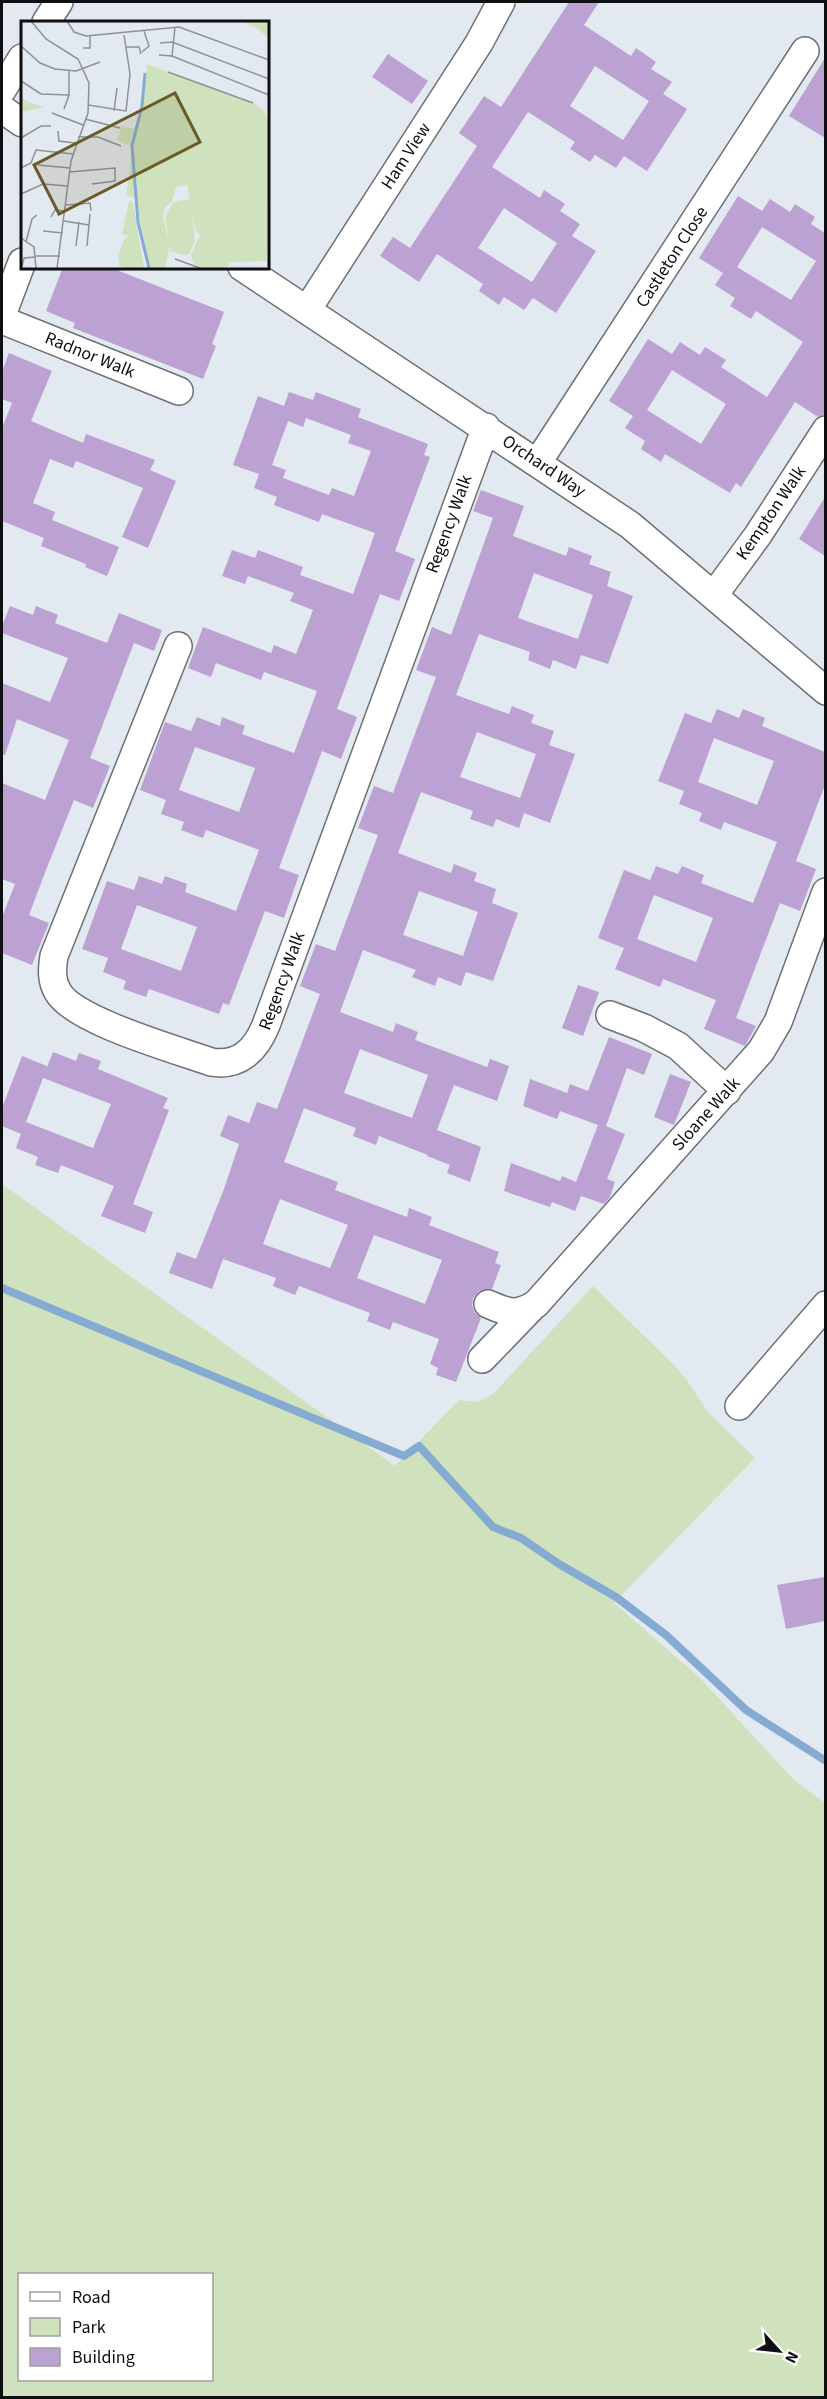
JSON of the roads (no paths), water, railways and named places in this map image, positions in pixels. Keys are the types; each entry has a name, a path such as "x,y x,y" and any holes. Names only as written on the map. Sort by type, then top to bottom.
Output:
{"street":[{"path":"47,21 59,2"},
{"name":"Ham View","path":"307,310 479,43 501,2"},
{"name":"Castleton Close","path":"538,462 805,51"},
{"path":"2,90 21,60"},
{"path":"2,109 21,122"},
{"path":"2,315 21,265"},
{"name":"Orchard Way","path":"244,268 630,525 825,691"},
{"name":"Radnor Walk","path":"2,320 179,391"},
{"name":"Regency Walk","path":"177,646 54,956 53,976 58,993 67,1003 89,1017 211,1062 227,1064 249,1053 256,1045 266,1025 486,427"},
{"name":"Kempton Walk","path":"714,595 758,535 825,430"},
{"name":"Sloane Walk","path":"482,1359 536,1304 761,1051 778,1022 825,892"},
{"path":"610,1015 644,1028 678,1046 727,1091"},
{"path":"488,1304 513,1313 523,1312 536,1304"},
{"path":"739,1406 825,1305"}],"waterway":[{"path":"2,1288 404,1456 419,1446 493,1527 521,1538 559,1564 616,1597 666,1635 746,1710 826,1761"}]}
